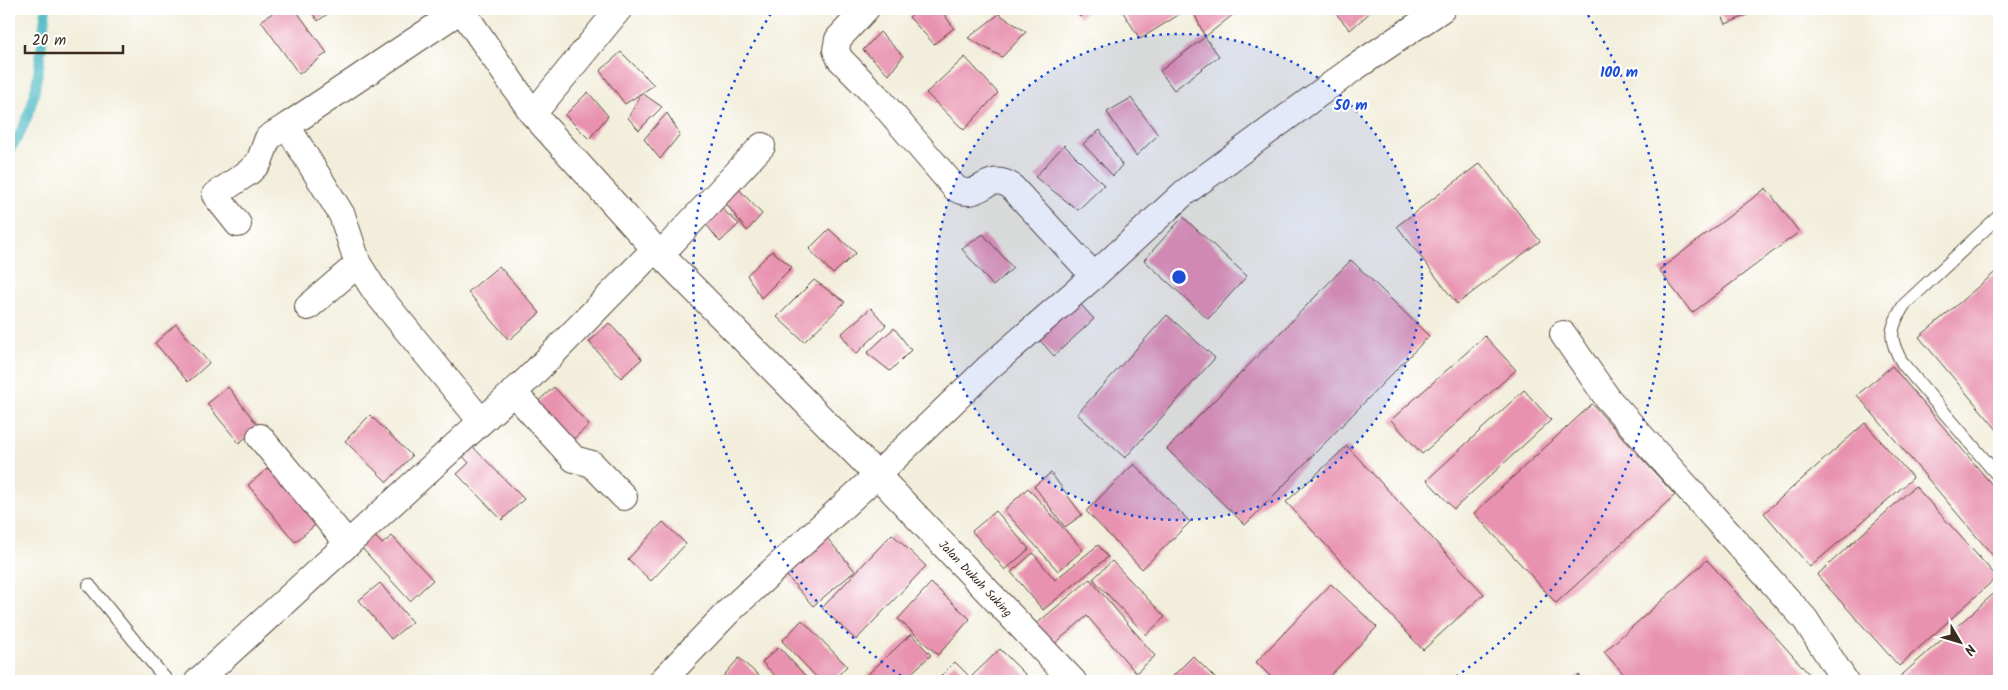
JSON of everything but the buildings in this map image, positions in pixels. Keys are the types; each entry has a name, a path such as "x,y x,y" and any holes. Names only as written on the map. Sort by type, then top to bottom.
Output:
{"street":[{"path":"238,224 215,195 249,172 259,162 268,138 462,9"},
{"name":"Jalan Dukuh Suking","path":"462,9 533,114 658,252 877,476 1070,680"},
{"path":"533,114 619,9"},
{"path":"866,9 838,39 836,50 840,59 880,100 955,188 964,194 972,193 994,180 1003,181 1011,186 1094,276"},
{"path":"662,681 729,611 877,476 988,368 1094,276 1184,194 1354,68 1442,9"},
{"path":"287,126 342,215 358,264 375,291 481,421"},
{"path":"198,681 514,392 658,252 762,146"},
{"path":"308,307 358,264"},
{"path":"1563,334 1608,399 1805,619 1844,681"},
{"path":"514,392 574,459 592,464 624,497"},
{"path":"260,437 348,544"}],"lane":[{"path":"1999,216 1904,305 1893,322 1892,338 1893,347 1903,364 1999,477"},
{"path":"89,585 167,681"}],"waterway":[{"path":"9,151 27,118 32,101 39,65 46,9"}]}
